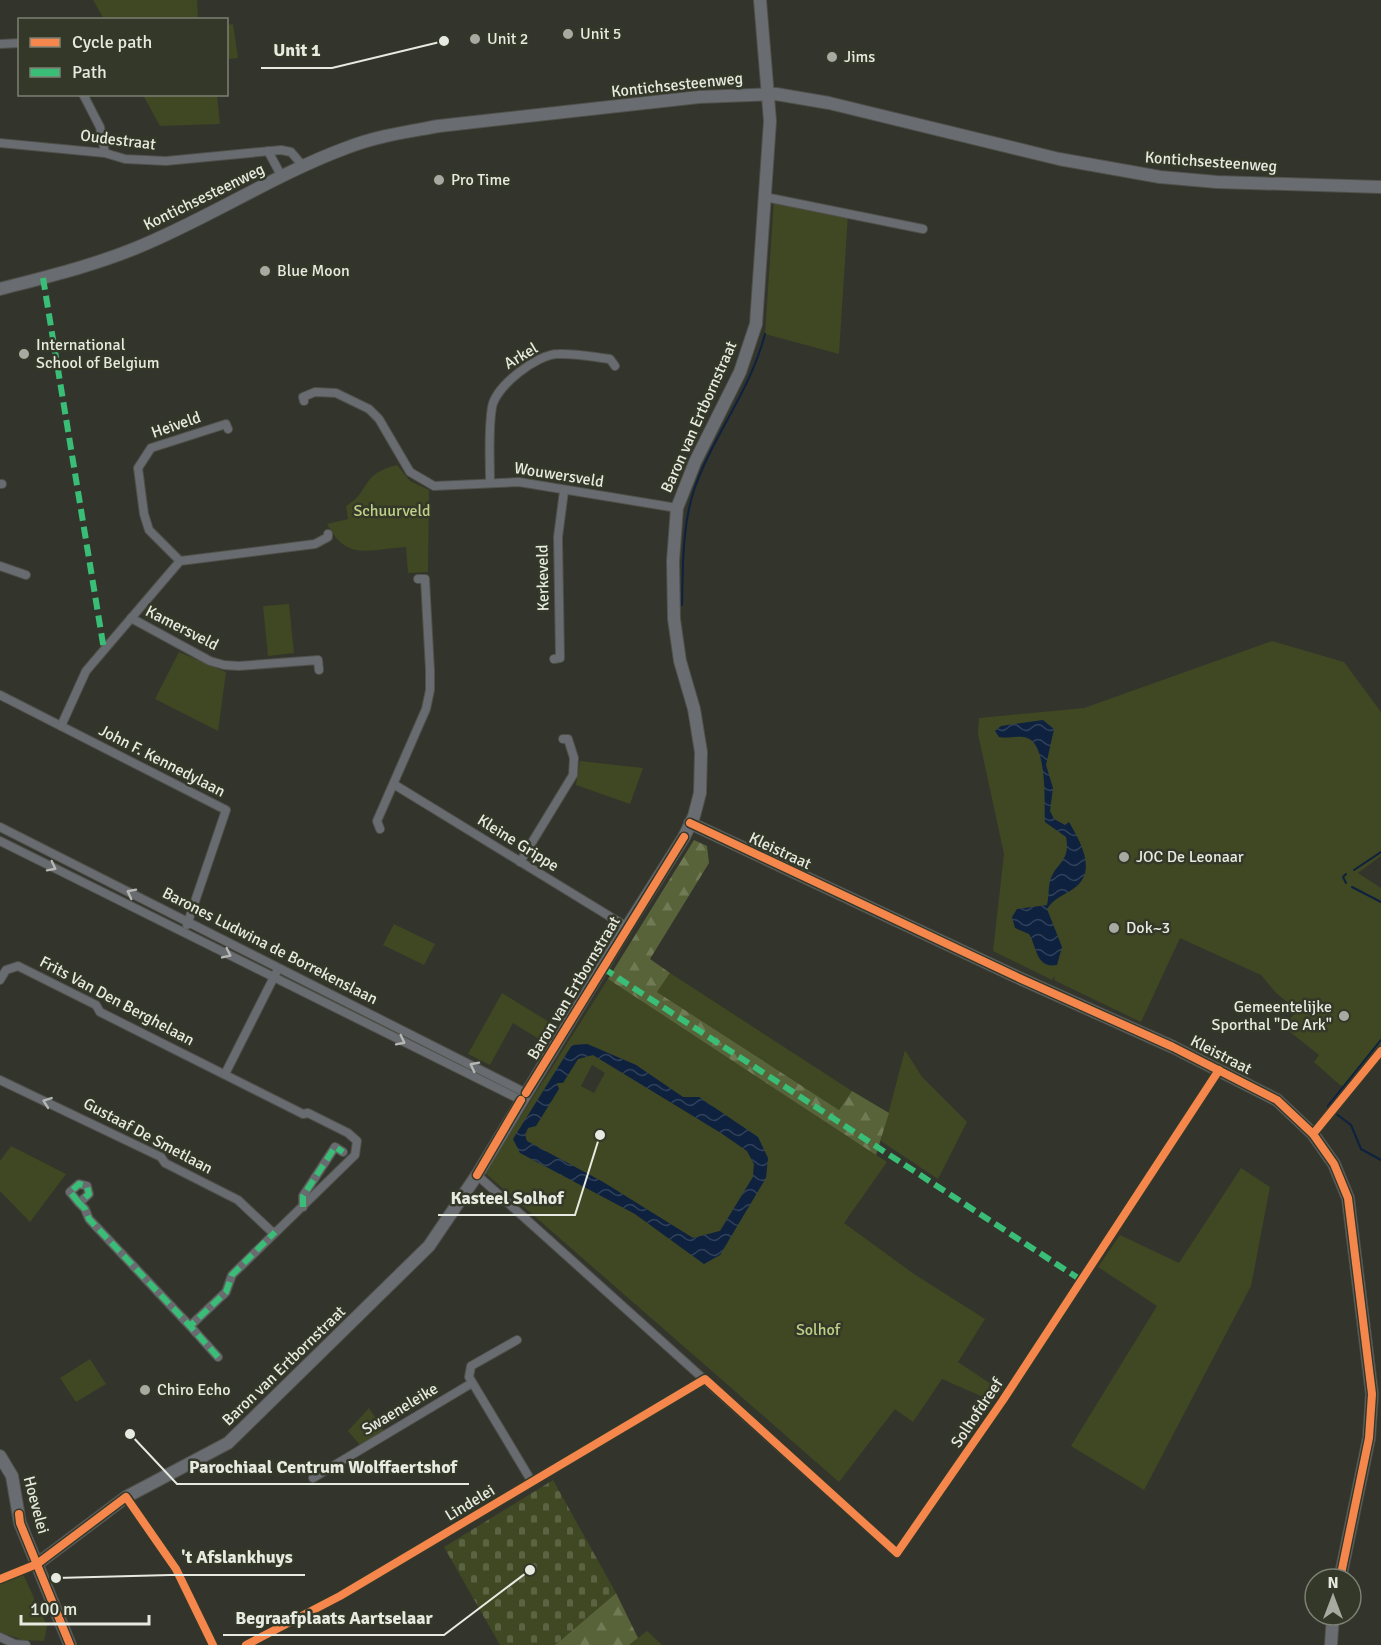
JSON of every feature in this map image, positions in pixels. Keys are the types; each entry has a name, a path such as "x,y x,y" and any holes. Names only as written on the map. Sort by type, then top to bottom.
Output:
{"street":[{"name":"Baron van Ertbornstraat","path":"37,1564 126,1497 228,1443 429,1246 477,1175 627,927 677,851 690,823 700,793 701,752 694,708 680,661 674,620 673,561 677,508 695,462 740,372 756,324 765,197 769,94 760,0"},
{"path":"0,44 18,43"},
{"name":"Kontichsesteenweg","path":"0,289 86,266 135,248 211,215 303,166 347,147 391,134 439,126 699,97 769,94 829,103 1059,159 1160,177 1217,183 1381,187"},
{"path":"84,96 100,127 105,153"},
{"name":"Oudestraat","path":"0,143 105,153 124,159 166,161 268,151 291,152 303,166"},
{"path":"268,151 282,177"},
{"path":"765,197 923,229"},
{"name":"Arkel","path":"490,482 492,407 496,394 507,381 544,358 556,354 610,358 615,366"},
{"name":"Wouwersveld","path":"304,401 303,397 315,392 336,393 369,409 379,419 410,472 434,486 519,482 677,508"},
{"name":"Heiveld","path":"180,561 149,530 144,514 138,468 143,458 158,445 226,424 228,429"},
{"name":"Kerkeveld","path":"554,659 560,658 558,537 564,491"},
{"path":"61,726 86,671 180,561 315,544 328,537 328,534"},
{"path":"0,566 26,575"},
{"path":"380,829 378,821 426,709 430,690 424,579 418,579"},
{"name":"Kamersveld","path":"131,618 210,661 239,666 318,660 319,670"},
{"name":"John F. Kennedylaan","path":"0,695 226,810 184,933"},
{"path":"519,862 573,775 574,758 568,739 563,739"},
{"name":"Kleine Grippe","path":"395,785 627,927"},
{"name":"Kleistraat","path":"690,823 1219,1070 1277,1101 1313,1134 1334,1164 1348,1198 1372,1394 1369,1438 1342,1567"},
{"name":"Barones Ludwina de Borrekenslaan","path":"0,827 280,967 524,1097"},
{"name":"Barones Ludwina de Borrekenslaan","path":"0,841 274,977 524,1097"},
{"name":"Frits Van Den Berghelaan","path":"0,981 6,970 18,966 96,1005 100,1012 303,1114 308,1113 348,1132 357,1141 355,1155 232,1275 224,1294 190,1326"},
{"path":"225,1074 280,967"},
{"path":"1313,1134 1381,1051"},
{"name":"Solhofdreef","path":"477,1175 897,1553 1003,1400 1219,1070"},
{"name":"Gustaaf De Smetlaan","path":"0,1080 161,1157 165,1163 246,1206 274,1232"},
{"name":"Frits Van Den Berghelaan","path":"303,1207 303,1196 335,1147 343,1152"},
{"path":"80,1203 86,1209 88,1219 218,1357"},
{"path":"517,1340 471,1366 469,1377 532,1482"},
{"name":"Lindelei","path":"246,1645 340,1596 705,1379"},
{"name":"Swaeneleike","path":"313,1478 472,1383"},
{"name":"Hoevelei","path":"0,1456 12,1476 20,1523 70,1645"},
{"path":"126,1497 176,1569 213,1645"},
{"path":"0,1579 37,1564"},
{"path":"1331,1645 1332,1627"},
{"path":"0,1637 15,1644 26,1645"}],"green space":[{"path":"93,0 197,0 198,18 103,18"},
{"path":"233,24 238,58 228,59 228,25"},
{"path":"144,96 217,96 220,124 160,126"},
{"path":"774,199 848,214 839,354 765,334"},
{"name":"Schuurveld","path":"397,465 410,481 429,490 428,572 408,573 406,547 370,551 351,549 335,536 327,524 348,519 346,506 354,501 371,478"},
{"path":"289,604 294,653 268,656 263,606"},
{"path":"1272,641 1344,662 1381,712 1381,856 1358,873 1381,888 1381,1051 1350,1088 1340,1085 1314,1062 1319,1055 1284,1027 1297,1010 1276,993 1261,975 1180,938 1141,1022 1054,980 1055,975 1052,980 993,951 1004,854 978,734 979,718 1084,708"},
{"path":"179,652 226,672 218,731 155,699"},
{"path":"580,761 643,768 630,804 576,785"},
{"path":"694,840 707,846 709,863 650,959 670,973 657,992 839,1110 852,1091 889,1113 876,1155 608,979"},
{"path":"394,924 435,944 424,965 383,945"},
{"path":"670,973 852,1091 839,1110 657,992"},
{"name":"Solhof","path":"608,979 887,1162 844,1223 914,1274 985,1319 958,1362 997,1388 990,1400 942,1379 913,1422 895,1409 839,1482 485,1173","holes":["588,1044 636,1065 683,1097 699,1097 768,1158 704,1264 635,1214 514,1139"]},
{"path":"502,993 557,1027 547,1044 513,1023 490,1065 468,1054"},
{"path":"905,1050 922,1077 967,1122 938,1179 881,1141"},
{"path":"593,1055 747,1151 754,1164 753,1177 720,1231 693,1238 603,1182 527,1142 525,1135 528,1127 557,1083 563,1082 578,1059","holes":["592,1065 605,1073 594,1093 581,1086"]},
{"path":"11,1146 66,1174 30,1222 0,1191 0,1161"},
{"path":"1241,1168 1270,1187 1251,1286 1144,1490 1071,1446 1157,1306 1098,1267 1120,1235 1179,1263"},
{"path":"90,1359 106,1384 76,1402 60,1378"},
{"path":"369,1408 384,1431 360,1445 348,1431"},
{"path":"553,1480 616,1593 555,1645 500,1645 444,1547"},
{"path":"23,1574 47,1626 44,1641 23,1640 0,1632 0,1584"},
{"path":"616,1593 638,1638 629,1645 555,1645"},
{"path":"647,1631 662,1645 629,1645"}],"water":[{"path":"1043,720 1054,729 1046,765 1053,788 1050,811 1054,819 1065,825 1069,822 1082,848 1086,866 1085,874 1080,882 1047,909 1062,947 1057,965 1045,964 1041,960 1029,934 1015,928 1012,917 1017,909 1047,905 1050,881 1065,857 1066,837 1045,822 1044,776 1039,751 1034,743 1024,737 999,737 995,731 1001,726"},
{"path":"587,1044 636,1065 683,1097 699,1097 758,1137 768,1158 766,1178 720,1255 704,1264 635,1214 520,1153 513,1139 572,1045","holes":["593,1055 747,1151 754,1164 753,1177 720,1231 693,1238 603,1182 527,1141 525,1135 528,1128 536,1126 559,1089 557,1083 563,1083 578,1059"]}],"waterway":[{"path":"682,605 685,532 694,490 750,375 765,334"},
{"path":"1354,870 1381,852"},
{"path":"1346,874 1343,877 1346,883"},
{"path":"1352,887 1381,902"},
{"path":"1329,1109 1328,1106 1381,1040"},
{"path":"1335,1113 1351,1125 1361,1149 1381,1160"}],"marked path":[{"path":"43,278 104,650"},
{"path":"603,968 1081,1280"},
{"path":"303,1207 303,1196 335,1147 343,1152"},
{"path":"79,1203 70,1192 79,1184 87,1186 89,1194 79,1203 85,1209 89,1219 190,1326"},
{"path":"218,1357 190,1326 226,1292 232,1275 275,1232"}],"cycle path":[{"path":"690,823 1017,977 1173,1047 1277,1100 1313,1134 1334,1164 1348,1198 1372,1394 1369,1438 1342,1567"},
{"path":"526,1093 684,837"},
{"path":"1313,1134 1381,1051"},
{"path":"246,1645 340,1596 705,1379 897,1553 1003,1400 1219,1070"},
{"path":"477,1175 521,1100"},
{"path":"0,1579 37,1564 126,1497 176,1569 213,1645"},
{"path":"19,1514 20,1523 70,1645"}],"place":[{"name":"Unit 5","path":"568,34"},
{"name":"Unit 2","path":"475,39"},
{"name":"Unit 1","path":"444,41"},
{"name":"Jims","path":"832,57"},
{"name":"Pro Time","path":"439,180"},
{"name":"Blue Moon","path":"265,271"},
{"name":"International School of Belgium","path":"24,354"},
{"name":"JOC De Leonaar","path":"1124,857"},
{"name":"Dok~3","path":"1114,928"},
{"name":"Gemeentelijke Sporthal \"De Ark\"","path":"1344,1016"},
{"name":"Kasteel Solhof","path":"600,1135"},
{"name":"Chiro Echo","path":"145,1390"},
{"name":"Parochiaal Centrum Wolffaertshof","path":"130,1434"},
{"name":"Begraafplaats Aartselaar","path":"530,1570"},
{"name":"'t Afslankhuys","path":"56,1578"}]}
